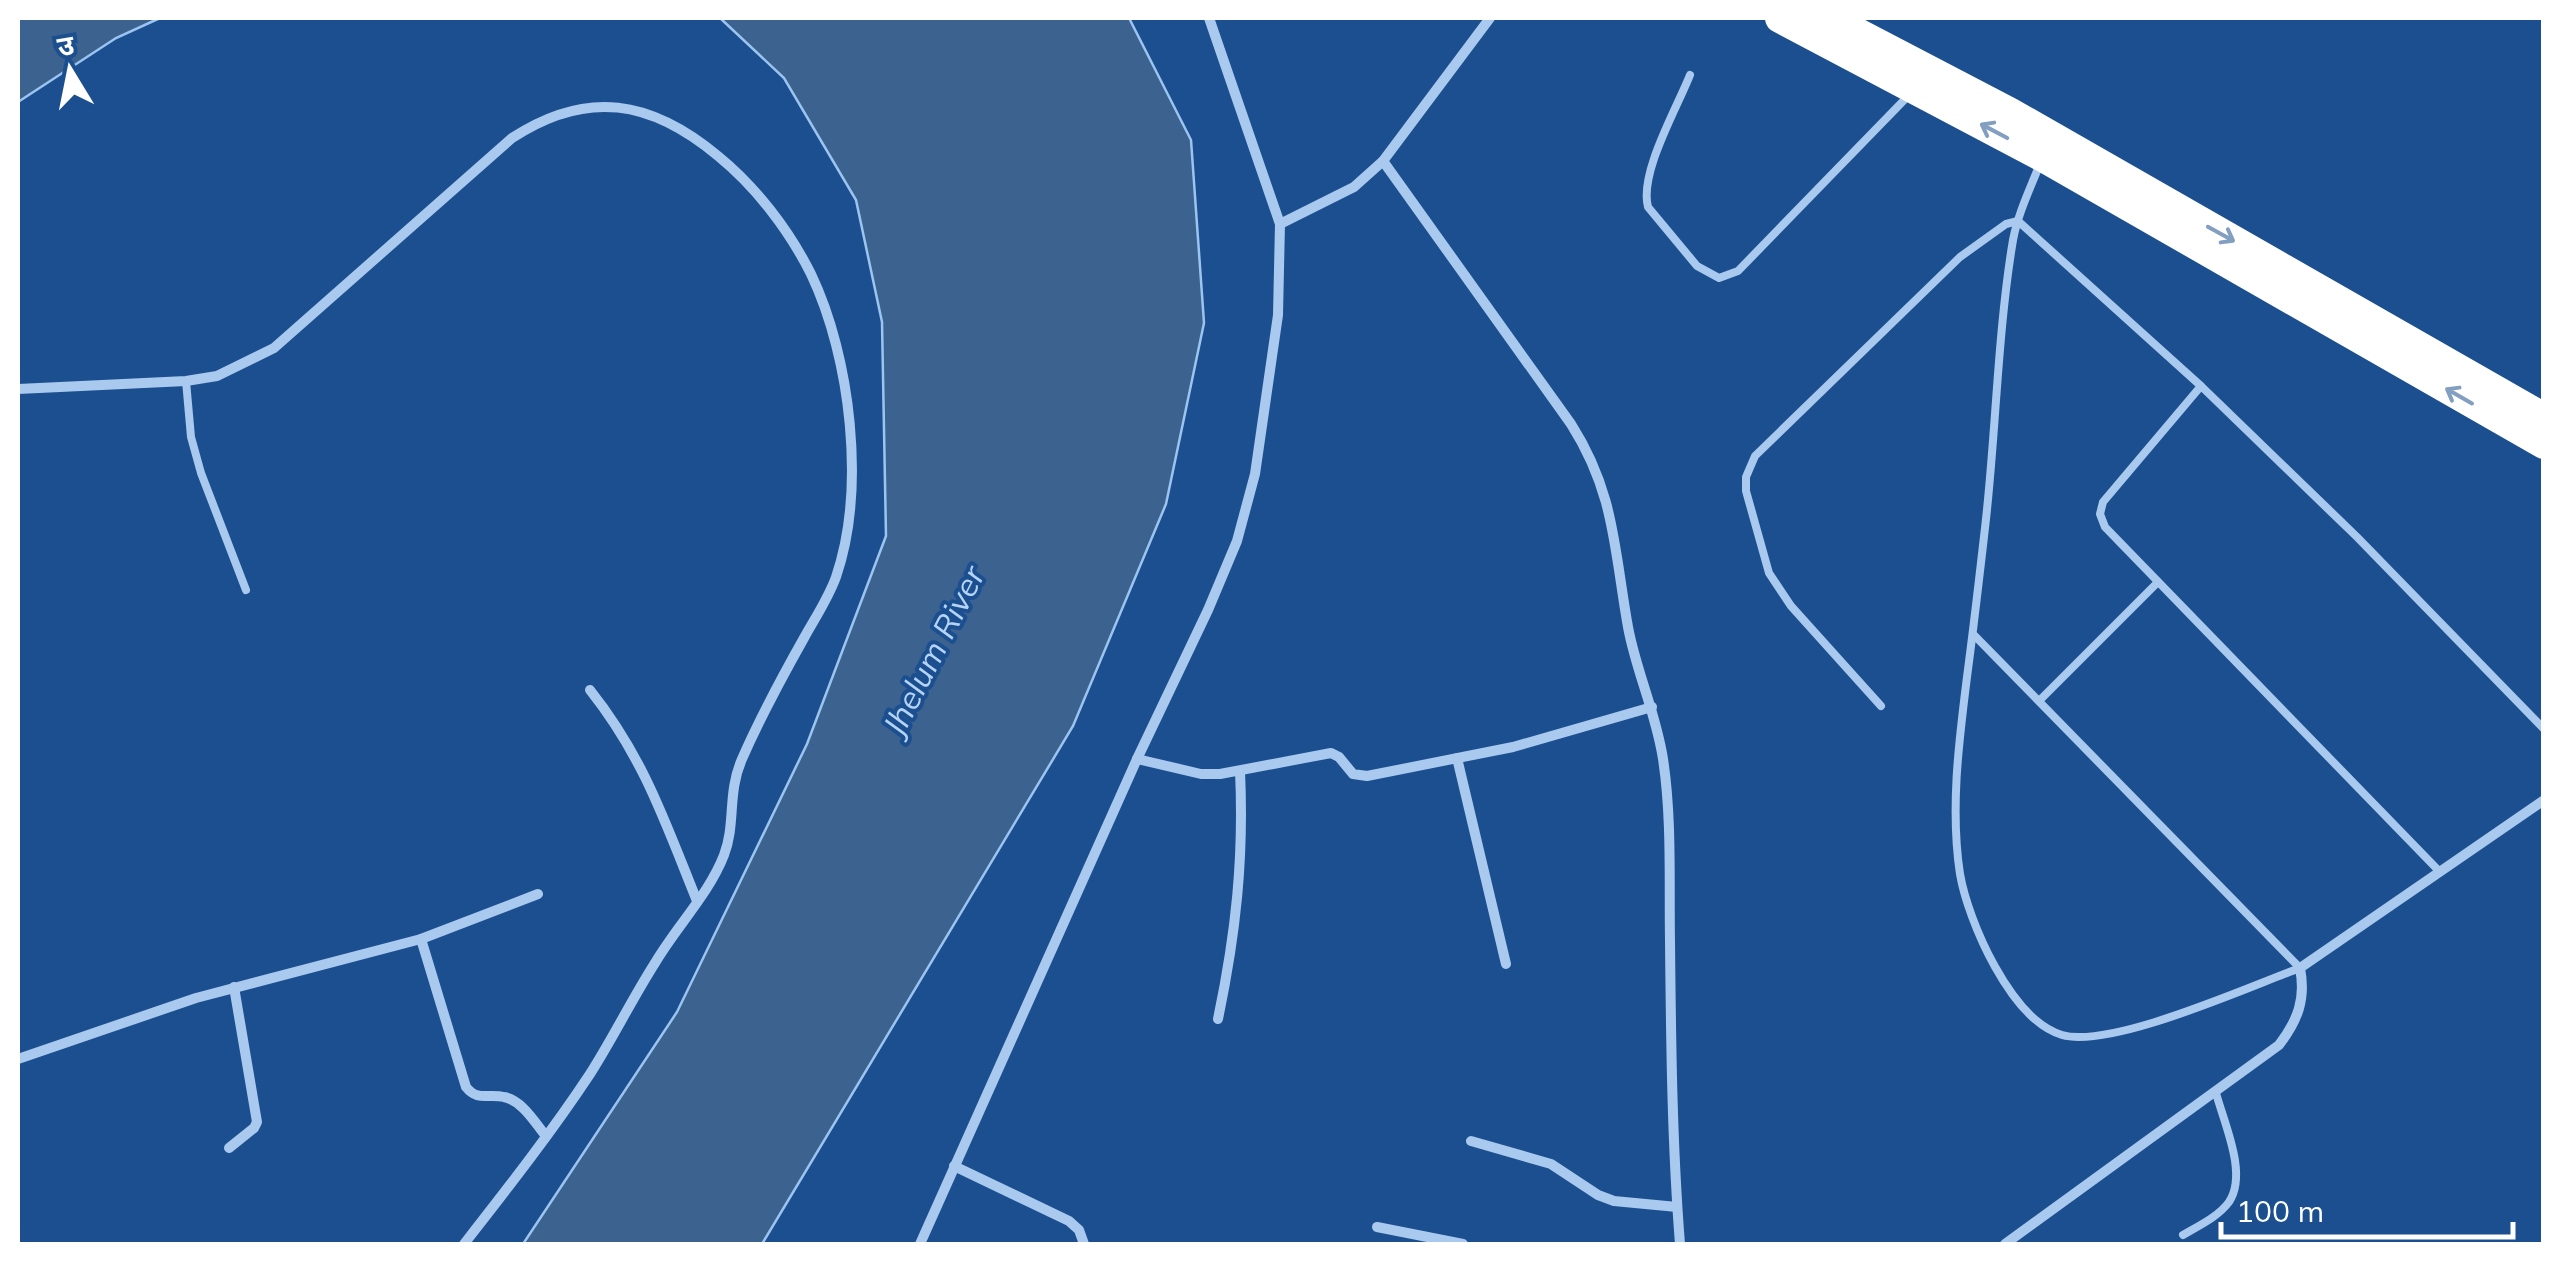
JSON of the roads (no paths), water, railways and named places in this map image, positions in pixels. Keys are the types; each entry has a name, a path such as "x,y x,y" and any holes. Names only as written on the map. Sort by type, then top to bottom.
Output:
{"highway":[{"path":"1780,18 1922,79"},
{"path":"1829,18 1922,79 2544,418"},
{"path":"2049,148 2544,444"}],"street":[{"path":"920,1244 1237,541 1254,474 1278,316 1280,224 1209,18"},
{"path":"1280,224 1354,187 1382,160 1490,18"},
{"path":"18,389 186,381 217,376 274,348 481,165 538,121 565,110 625,107 657,115 689,132 722,159 788,232 812,275 831,326 850,432 851,487 836,575 743,757 730,798 724,854 590,1074 464,1244"},
{"path":"1382,160 1592,457 1612,518 1631,642 1652,707 1663,759 1668,817 1672,1142 1680,1244"},
{"path":"590,690 637,757 697,901"},
{"path":"1137,759 1201,774 1240,771 1332,753 1359,777 1513,747 1652,707"},
{"path":"1457,758 1506,964"},
{"path":"1218,1019 1239,899 1243,843 1240,771"},
{"path":"2005,1244 2279,1045 2302,1006 2300,968 2544,800"},
{"path":"18,1059 112,1024 421,938 538,894"},
{"path":"421,938 466,1087 479,1097 504,1097 521,1106 546,1136"},
{"path":"228,1148 254,1128 256,1122 234,988"},
{"path":"1471,1141 1541,1160 1614,1201 1677,1207"},
{"path":"954,1166 1070,1221 1084,1244"},
{"path":"1377,1227 1462,1244"}],"lane":[{"path":"1690,76 1648,178 1646,198 1648,207 1696,266 1719,278 1738,271 1922,79"},
{"path":"1972,634 2300,968 2128,1030 2096,1038 2061,1035 2038,1022 2014,996 1996,968 1966,900 1960,875 1958,753 2013,239 2049,148"},
{"path":"2018,221 2201,386 2544,729"},
{"path":"1881,706 1791,606 1769,572 1746,491 1749,466 1960,256 2006,224 2018,221"},
{"path":"186,381 191,436 201,473 246,590"},
{"path":"2201,386 2103,502 2100,514 2106,527 2440,872"},
{"path":"2038,701 2158,582"},
{"path":"2183,1235 2227,1206 2234,1192 2236,1174 2216,1093"}],"water":[{"path":"18,18 160,18 116,38 18,102"},
{"name":"Jhelum River","path":"720,18 1129,18 1191,140 1204,323 1166,504 1073,726 762,1244 523,1244 677,1012 807,744 886,536 882,322 856,200 784,78"}]}
